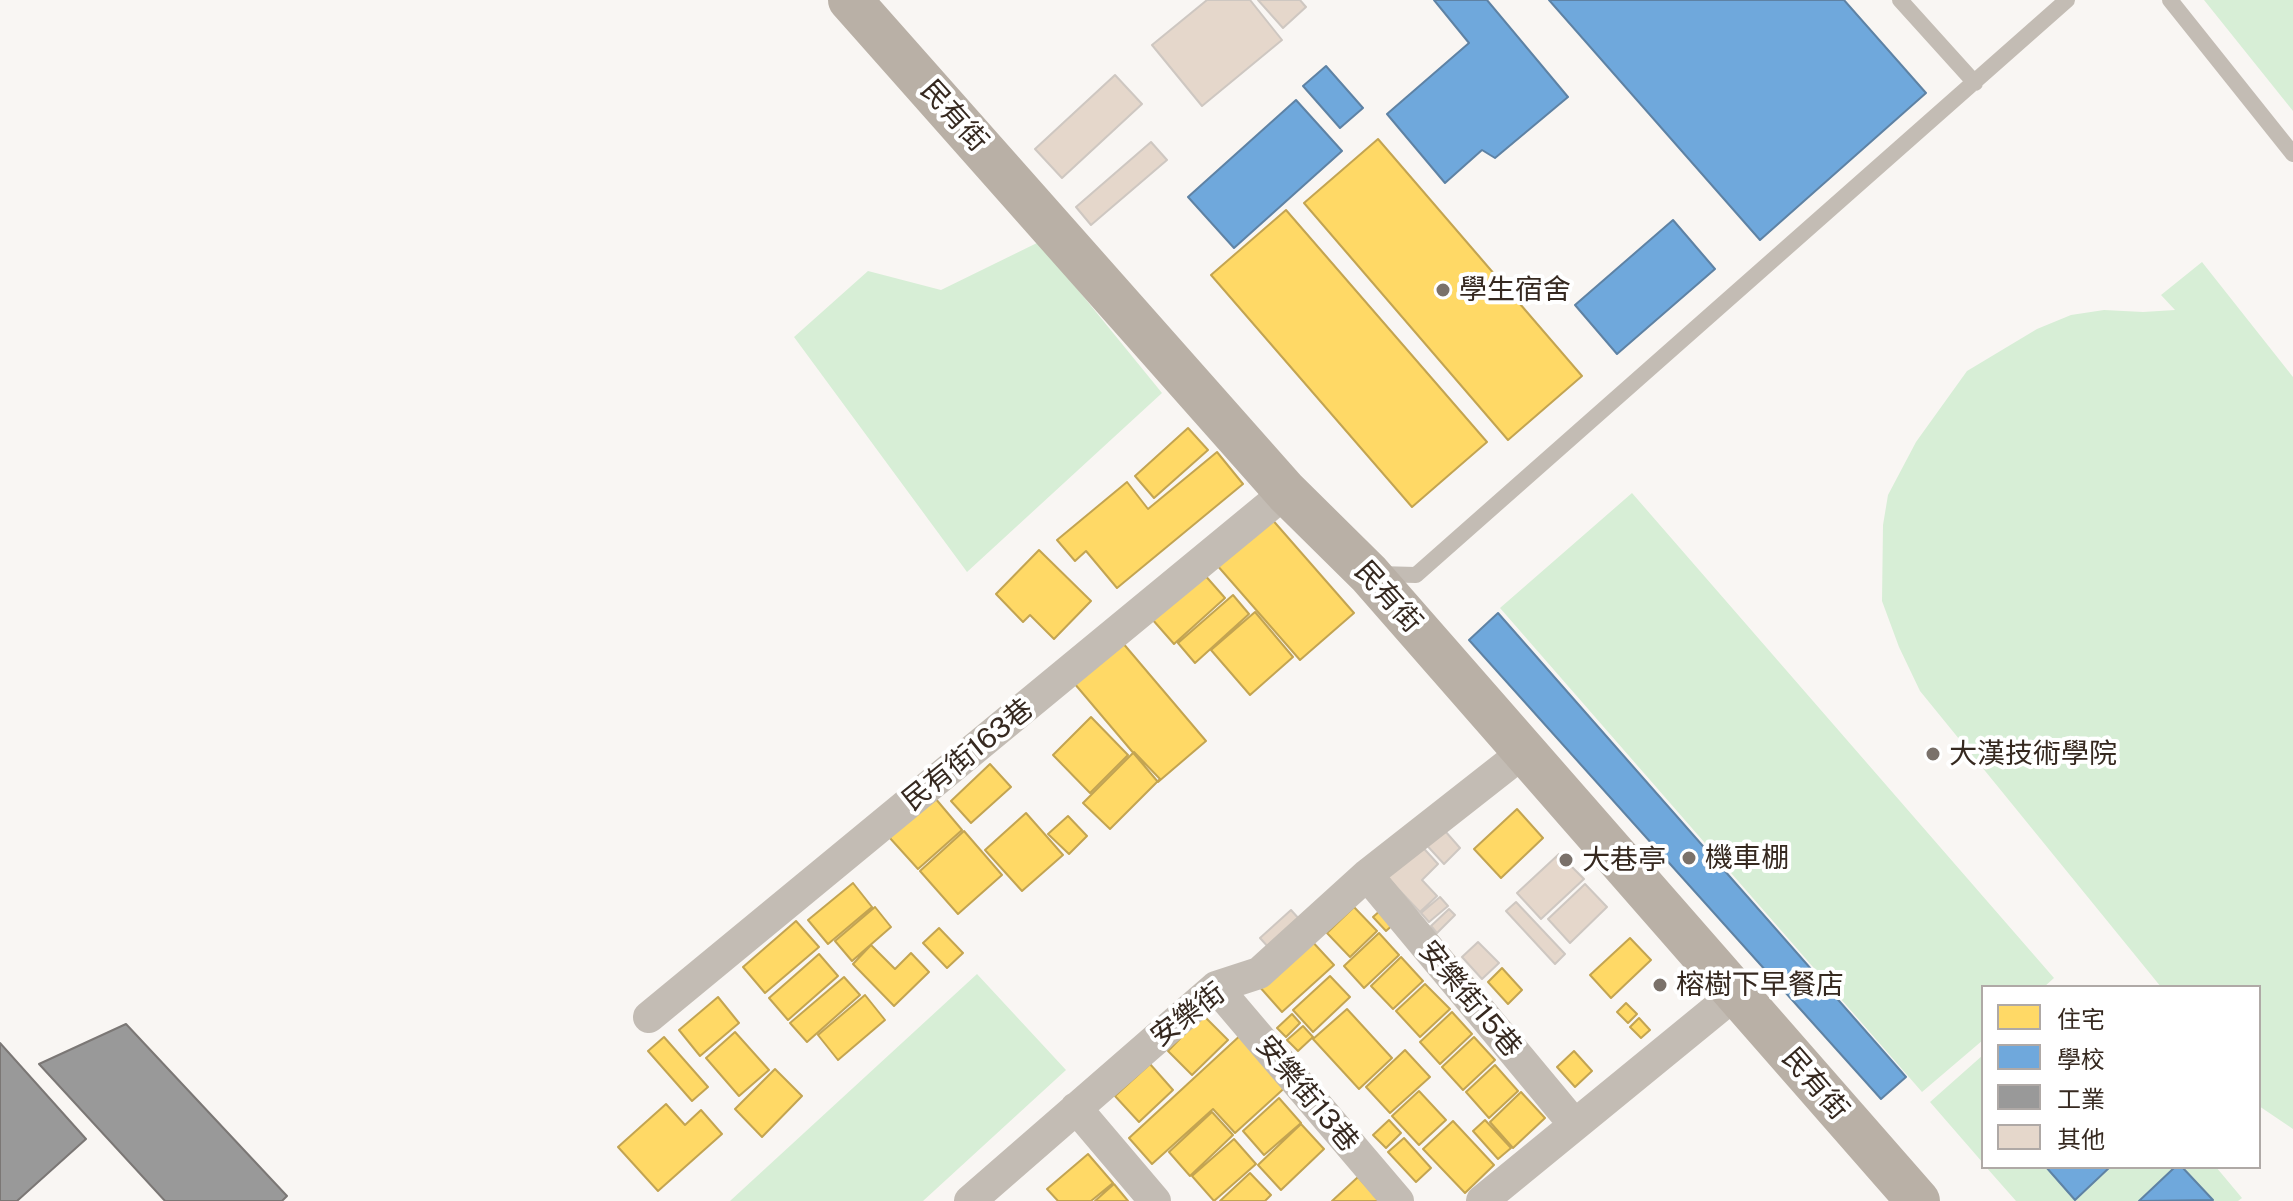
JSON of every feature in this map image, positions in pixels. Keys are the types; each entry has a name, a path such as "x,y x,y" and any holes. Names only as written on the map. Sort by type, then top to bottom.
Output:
{"street":[{"name":"民有街","path":"850,0 1286,492 1369,574 1918,1201"},
{"name":"民有街163巷","path":"649,1017 1286,492"},
{"name":"安樂街","path":"970,1201 1216,987 1259,973 1367,875 1525,751"},
{"name":"安樂街15巷","path":"1367,875 1574,1124"},
{"name":"安樂街13巷","path":"1216,987 1398,1201"},
{"path":"1482,1201 1735,994"},
{"path":"1076,1108 1155,1201"}],"lane":[{"path":"1900,0 1975,83"},
{"path":"1369,574 1416,575 2067,0"},
{"path":"2170,0 2293,154"}],"green space":[{"path":"2204,0 2293,0 2293,111"},
{"path":"1039,242 1162,393 967,572 794,337 868,271 941,290"},
{"path":"2202,262 2293,377 2293,1129 2261,1107 2261,985 2159,985 1920,691 1882,601 1883,525 1888,495 1916,442 1967,371 2037,329 2071,315 2104,310 2175,310 2161,295"},
{"path":"1632,493 2054,978 2046,985 1981,985 1981,1042 1922,1092 1500,608"},
{"path":"977,974 1066,1070 923,1201 730,1201"},
{"path":"1981,1057 1981,1161 1930,1102"},
{"path":"1988,1169 2218,1169 2242,1198 2238,1201 2016,1201"}],"building: 住宅":[{"name":"學生宿舍","path":"1378,139 1582,376 1508,440 1304,203"},
{"name":"學生宿舍","path":"1286,210 1487,442 1412,507 1211,275"},
{"path":"1188,428 1208,450 1154,498 1135,476"},
{"path":"1217,452 1243,484 1117,588 1086,551 1075,561 1057,540 1127,482 1148,509"},
{"path":"1270,517 1354,613 1300,660 1216,564"},
{"path":"1039,550 1091,601 1054,639 1030,615 1023,622 996,594"},
{"path":"1203,573 1225,598 1174,644 1152,619"},
{"path":"1233,595 1249,614 1195,663 1178,643"},
{"path":"1255,612 1293,657 1250,695 1211,650"},
{"path":"1122,642 1206,741 1158,782 1074,683"},
{"path":"1091,717 1128,755 1090,793 1053,755"},
{"path":"1134,752 1160,779 1110,829 1083,803"},
{"path":"990,764 1011,787 971,823 951,801"},
{"path":"935,798 962,830 918,869 889,837"},
{"path":"1517,809 1543,838 1501,878 1474,849"},
{"path":"1026,813 1063,855 1022,891 985,850"},
{"path":"1068,816 1087,836 1069,854 1048,834"},
{"path":"964,831 1002,875 958,914 920,871"},
{"path":"853,883 872,907 828,944 808,920"},
{"path":"875,907 891,927 852,961 835,941"},
{"path":"1354,907 1377,931 1350,957 1327,933"},
{"path":"1383,908 1396,922 1386,931 1373,917"},
{"path":"796,921 819,947 765,993 743,967"},
{"path":"939,928 963,953 947,968 923,943"},
{"path":"1379,933 1399,955 1364,988 1344,966"},
{"path":"1309,938 1334,965 1282,1012 1258,985"},
{"path":"1630,938 1651,960 1611,998 1590,975"},
{"path":"871,945 895,969 911,953 929,972 894,1006 853,964"},
{"path":"819,954 838,976 788,1020 769,998"},
{"path":"1401,957 1423,981 1393,1009 1371,986"},
{"path":"1502,968 1522,990 1508,1004 1488,982"},
{"path":"1330,976 1350,997 1313,1032 1293,1010"},
{"path":"844,977 860,995 807,1042 790,1023"},
{"path":"1425,984 1450,1009 1420,1037 1396,1011"},
{"path":"865,995 885,1020 838,1060 818,1035"},
{"path":"718,997 739,1023 700,1056 679,1030"},
{"path":"1626,1003 1637,1014 1628,1023 1617,1012"},
{"path":"1347,1009 1392,1058 1359,1089 1313,1039"},
{"path":"1452,1012 1472,1034 1440,1064 1420,1042"},
{"path":"1292,1014 1300,1023 1286,1037 1277,1028"},
{"path":"1203,1015 1228,1040 1192,1075 1168,1051"},
{"path":"1639,1018 1650,1030 1641,1038 1630,1027"},
{"path":"1303,1026 1313,1037 1298,1051 1287,1040"},
{"path":"735,1032 769,1070 739,1096 706,1058"},
{"path":"1244,1032 1290,1083 1235,1133 1213,1109 1152,1164 1129,1138"},
{"path":"664,1037 708,1087 692,1101 648,1051"},
{"path":"1474,1037 1495,1060 1463,1090 1442,1067"},
{"path":"1405,1050 1430,1077 1390,1113 1366,1087"},
{"path":"1574,1051 1592,1071 1575,1087 1557,1067"},
{"path":"1150,1064 1173,1090 1139,1122 1115,1096"},
{"path":"1495,1065 1518,1091 1489,1118 1466,1092"},
{"path":"775,1069 802,1096 762,1137 735,1109"},
{"path":"1419,1091 1446,1120 1419,1145 1392,1116"},
{"path":"1521,1092 1545,1118 1513,1148 1490,1122"},
{"path":"1279,1098 1301,1123 1264,1155 1243,1131"},
{"path":"666,1104 685,1125 701,1110 722,1134 658,1191 618,1147"},
{"path":"1212,1112 1233,1135 1190,1176 1169,1152"},
{"path":"1389,1120 1401,1133 1386,1148 1373,1135"},
{"path":"1485,1120 1511,1148 1498,1159 1473,1131"},
{"path":"1453,1121 1494,1165 1465,1193 1423,1149"},
{"path":"1301,1124 1324,1149 1281,1190 1258,1165"},
{"path":"1404,1138 1431,1168 1416,1182 1388,1152"},
{"path":"1234,1139 1256,1164 1214,1201 1192,1176"},
{"path":"1088,1154 1113,1183 1091,1201 1058,1201 1047,1189"},
{"path":"1250,1173 1271,1195 1265,1201 1220,1201"},
{"path":"1358,1177 1380,1201 1332,1201"},
{"path":"1114,1184 1128,1201 1095,1201"}],"building: 學校":[{"path":"1434,0 1487,0 1568,97 1495,158 1482,150 1445,183 1387,114 1469,43"},
{"path":"1549,0 1844,0 1926,93 1760,240"},
{"path":"1326,66 1363,108 1340,128 1303,86"},
{"path":"1296,100 1342,151 1234,248 1188,197"},
{"path":"1673,220 1715,269 1617,354 1575,305"},
{"name":"機車棚","path":"1498,613 1906,1077 1881,1099 1469,640"},
{"path":"2048,1169 2108,1169 2075,1200"},
{"path":"2173,1169 2184,1169 2213,1200 2139,1201"}],"building: 工業":[{"path":"126,1024 287,1196 282,1201 165,1201 39,1064"},
{"path":"0,1043 86,1139 17,1201 0,1201"}],"building: 其他":[{"path":"1207,0 1250,0 1282,40 1202,106 1152,45"},
{"path":"1258,0 1300,0 1306,7 1283,28"},
{"path":"1115,75 1142,104 1062,178 1035,149"},
{"path":"1151,142 1167,160 1091,225 1076,207"},
{"path":"1438,823 1460,848 1444,864 1421,839"},
{"path":"1417,841 1438,864 1422,880 1437,896 1420,912 1383,873"},
{"path":"1559,854 1584,879 1541,919 1517,893"},
{"path":"1585,884 1607,907 1570,943 1548,919"},
{"path":"1440,897 1448,906 1429,922 1421,913"},
{"path":"1516,902 1565,954 1555,964 1506,911"},
{"path":"1449,909 1455,915 1437,933 1431,926"},
{"path":"1291,910 1300,920 1270,949 1260,938"},
{"path":"1478,942 1499,963 1482,979 1462,957"}],"place":[{"name":"學生宿舍","path":"1443,290"},
{"name":"大漢技術學院","path":"1933,754"},
{"name":"機車棚","path":"1689,858"},
{"name":"大巷亭","path":"1566,860"},
{"name":"榕樹下早餐店","path":"1660,985"}]}
